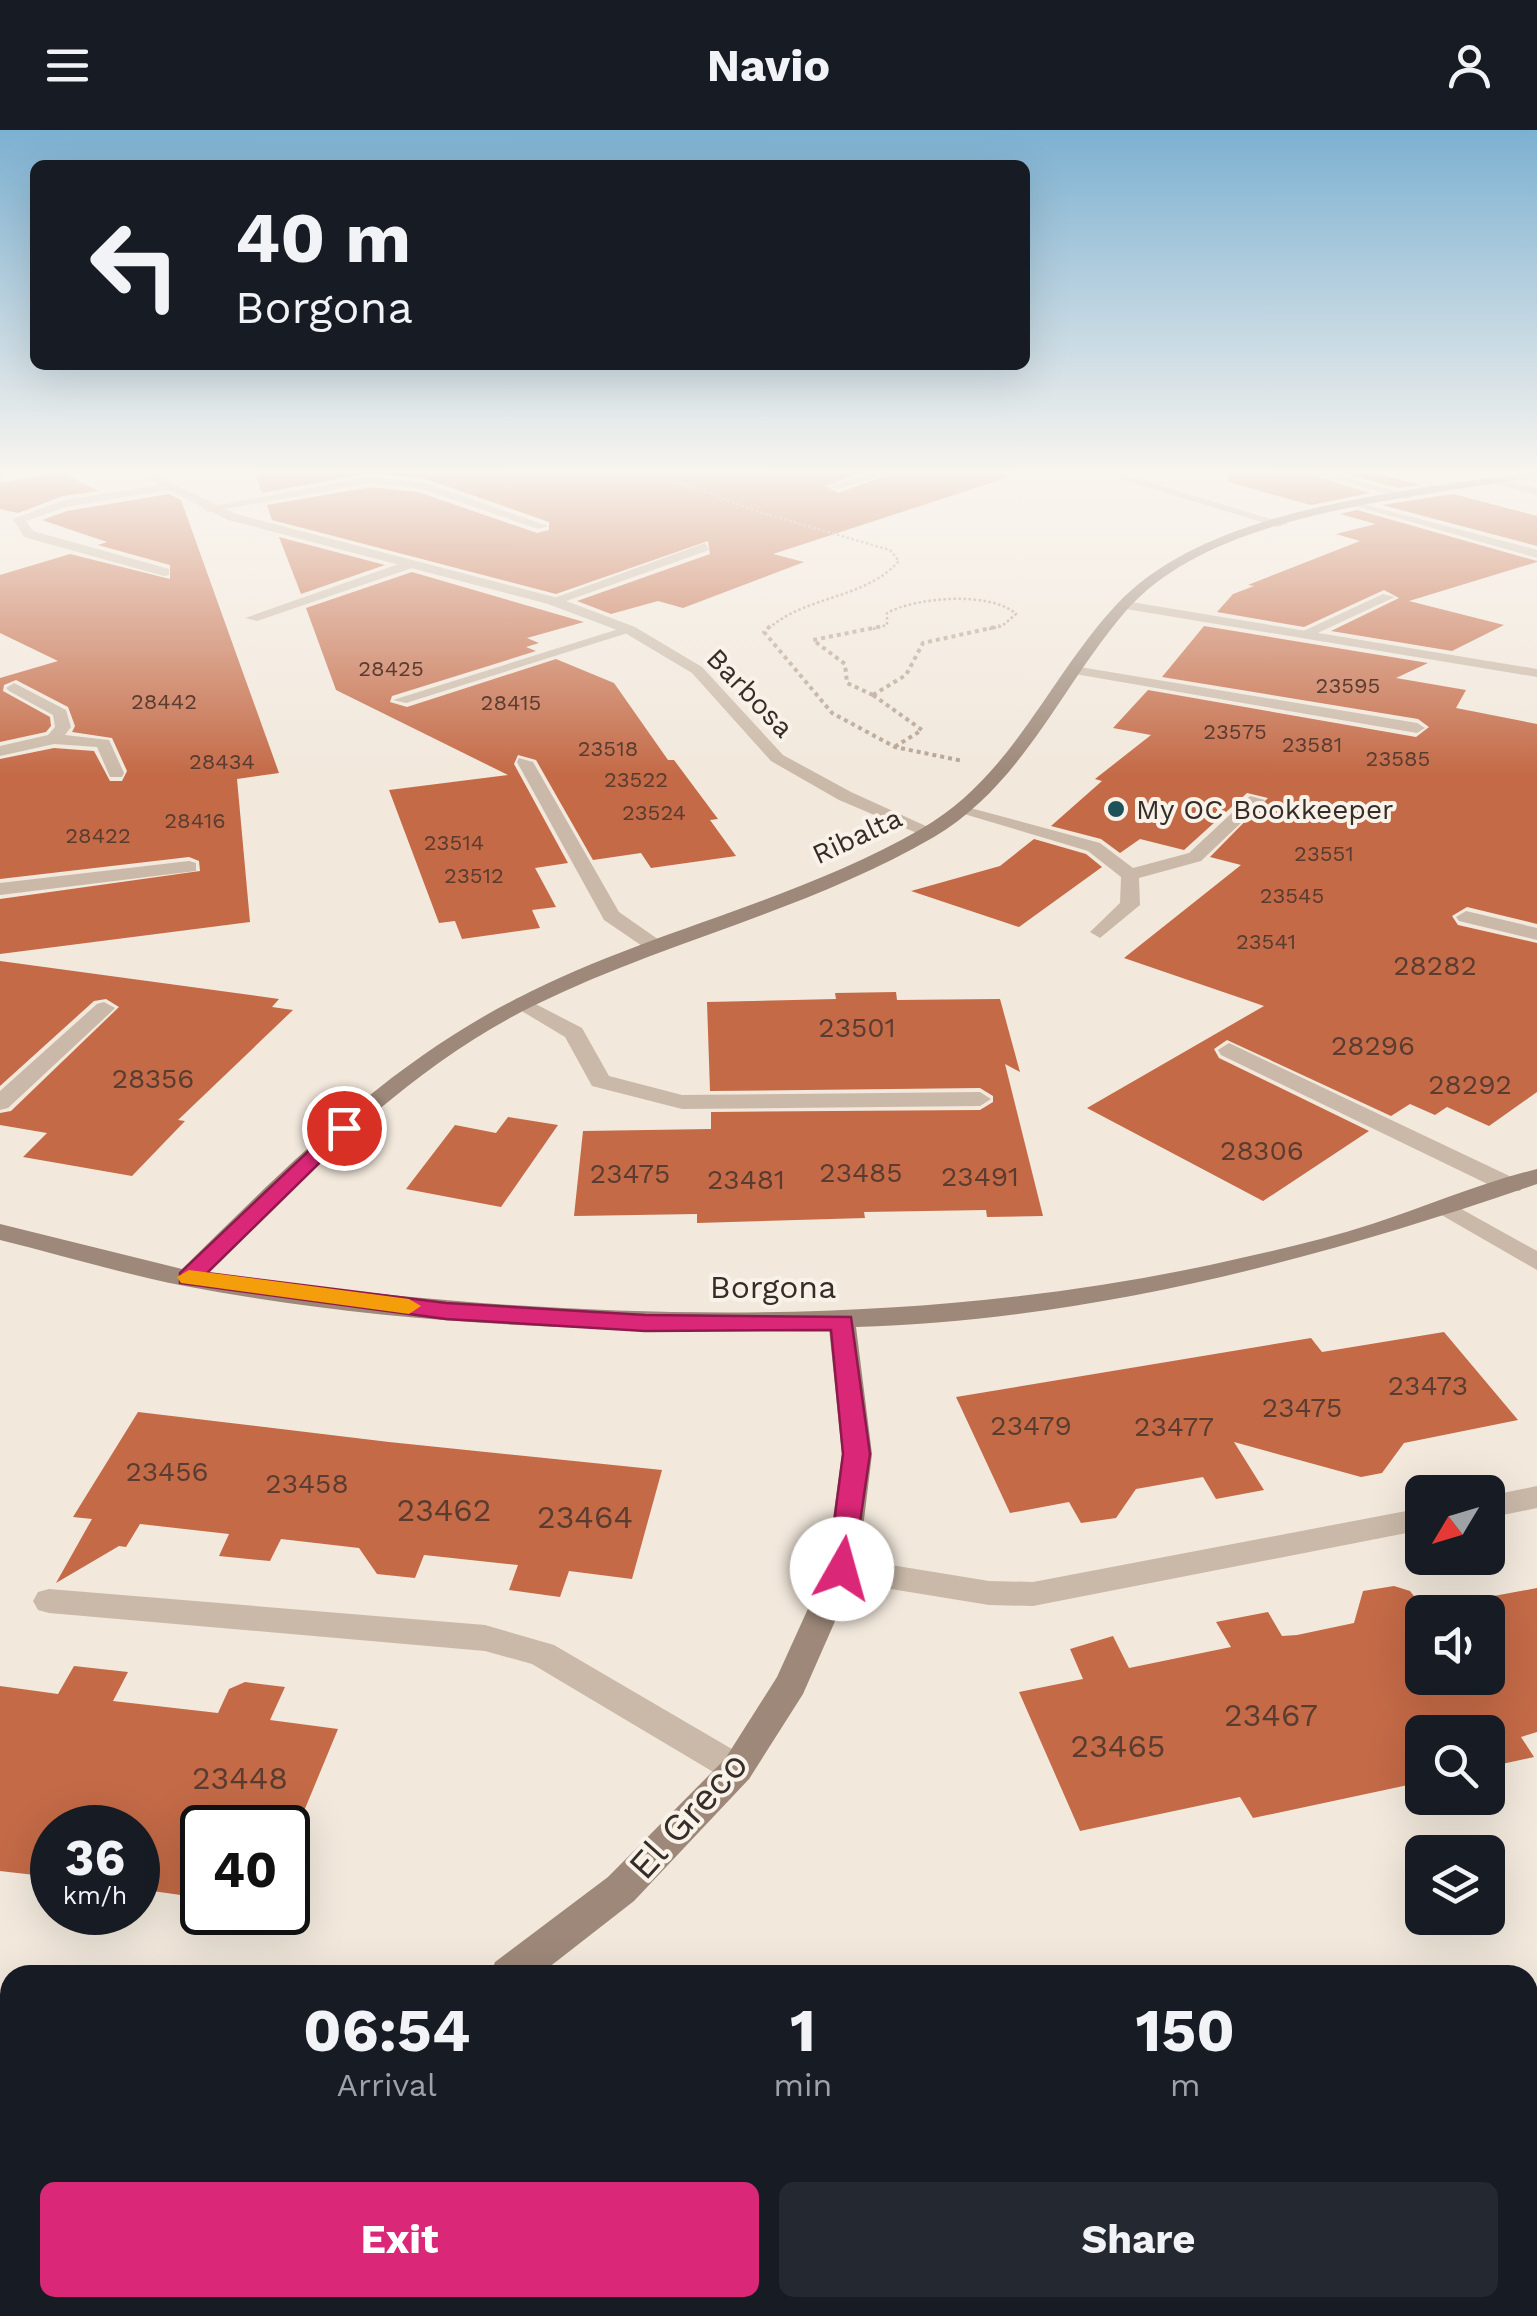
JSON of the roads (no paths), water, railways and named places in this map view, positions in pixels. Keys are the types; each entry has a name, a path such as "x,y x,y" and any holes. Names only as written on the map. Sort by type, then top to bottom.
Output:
{"street":[{"path":"252,618 389,571"},
{"name":"Barbosa","path":"436,571 553,602 630,630 697,670 777,758 845,796 930,832"},
{"path":"553,602 639,571"},
{"name":"Ribalta","path":"188,1278 393,1084 522,1004 656,946 876,861 963,811 1009,769 1074,670 1125,605 1168,571"},
{"path":"1304,634 1388,598"},
{"path":"1125,605 1536,671"},
{"path":"401,700 630,630"},
{"path":"1074,670 1417,728"},
{"path":"14,688 60,713 63,727 54,739"},
{"path":"0,751 54,739 103,742 116,773"},
{"path":"524,762 611,916 656,946"},
{"path":"1130,875 1195,857 1256,800"},
{"path":"963,811 1094,847 1130,875"},
{"path":"0,889 189,867"},
{"path":"1100,932 1130,904 1130,875"},
{"path":"1466,916 1537,934"},
{"path":"522,1004 574,1034 600,1081 682,1102 980,1100"},
{"path":"0,1103 104,1008"},
{"path":"1230,1050 1512,1186"},
{"name":"Borgona","path":"0,1232 188,1278 446,1311 645,1323 842,1322 1120,1293 1251,1268 1537,1176"},
{"path":"1447,1208 1537,1262"},
{"name":"El Greco","path":"521,1965 622,1888 736,1769 791,1684 842,1569 857,1454 842,1322"},
{"path":"1505,1504 1537,1497"},
{"path":"842,1569 988,1594 1033,1594 1405,1522"},
{"path":"49,1601 485,1638 542,1654 736,1769"}],"place":[{"name":"My OC Bookkeeper","path":"1116,809"}]}
